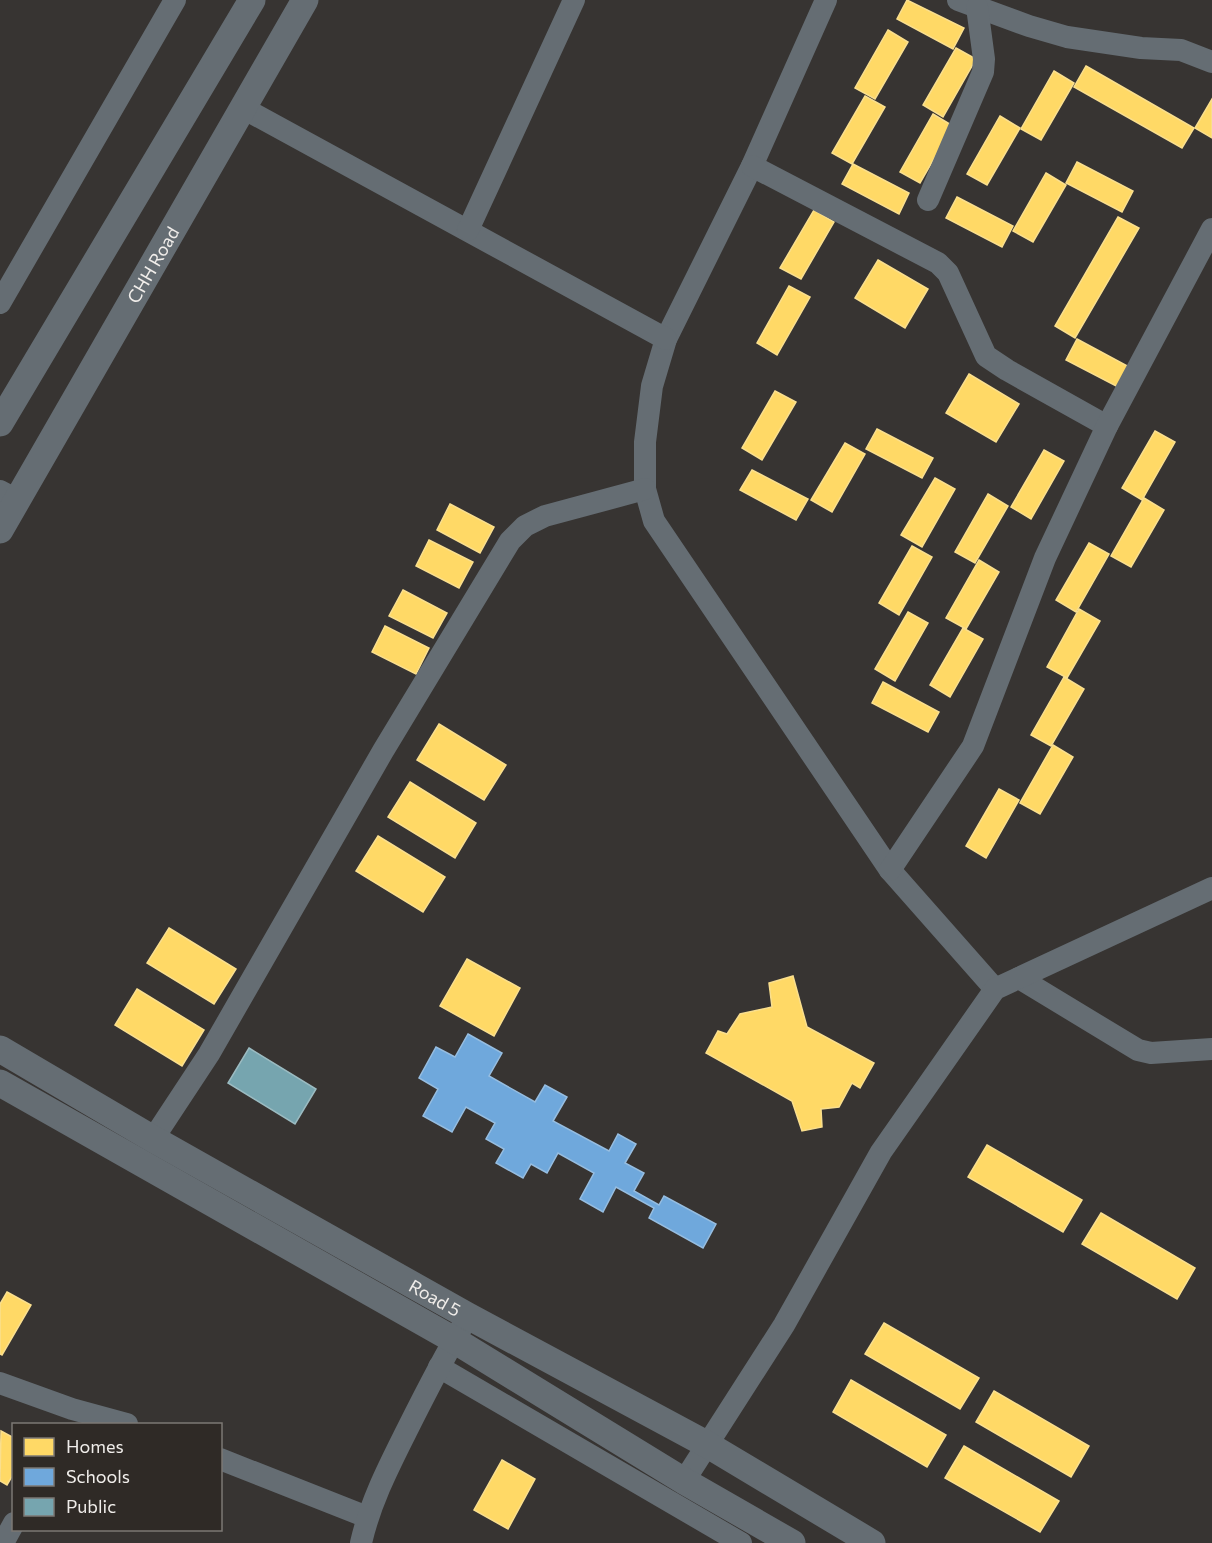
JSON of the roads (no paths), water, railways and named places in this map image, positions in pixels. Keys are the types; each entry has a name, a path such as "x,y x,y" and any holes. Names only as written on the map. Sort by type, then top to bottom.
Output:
{"street":[{"path":"0,303 175,0"},
{"path":"0,423 252,0"},
{"name":"CHH Road","path":"0,530 8,496 243,108 305,0"},
{"path":"468,230 574,0"},
{"path":"826,0 752,166 666,339 652,386 645,442 645,489 654,521 659,529 890,870 995,990"},
{"path":"968,3 1029,26 1067,37 1141,48 1181,50 1212,62"},
{"path":"928,200 983,72 984,59 968,3"},
{"path":"243,108 666,339"},
{"path":"752,166 938,263 948,273 986,356 1107,426"},
{"path":"890,870 974,746 1045,558 1107,426 1212,229"},
{"path":"153,1139 209,1054 383,751 510,541 525,526 546,516 645,489"},
{"path":"684,1481 784,1325 881,1152 995,990 1212,888"},
{"path":"1019,978 1138,1050 1151,1053 1212,1049"},
{"name":"Road 5","path":"0,1049 153,1139 468,1316 708,1445 872,1543"},
{"name":"Road 5","path":"0,1083 454,1340 684,1481 792,1543"},
{"path":"361,1543 367,1517 385,1475 439,1367 468,1316"},
{"path":"439,1367 741,1543"},
{"path":"0,1383 68,1417 112,1423"},
{"path":"222,1460 367,1517"},
{"path":"3,1543 12,1526"}]}
